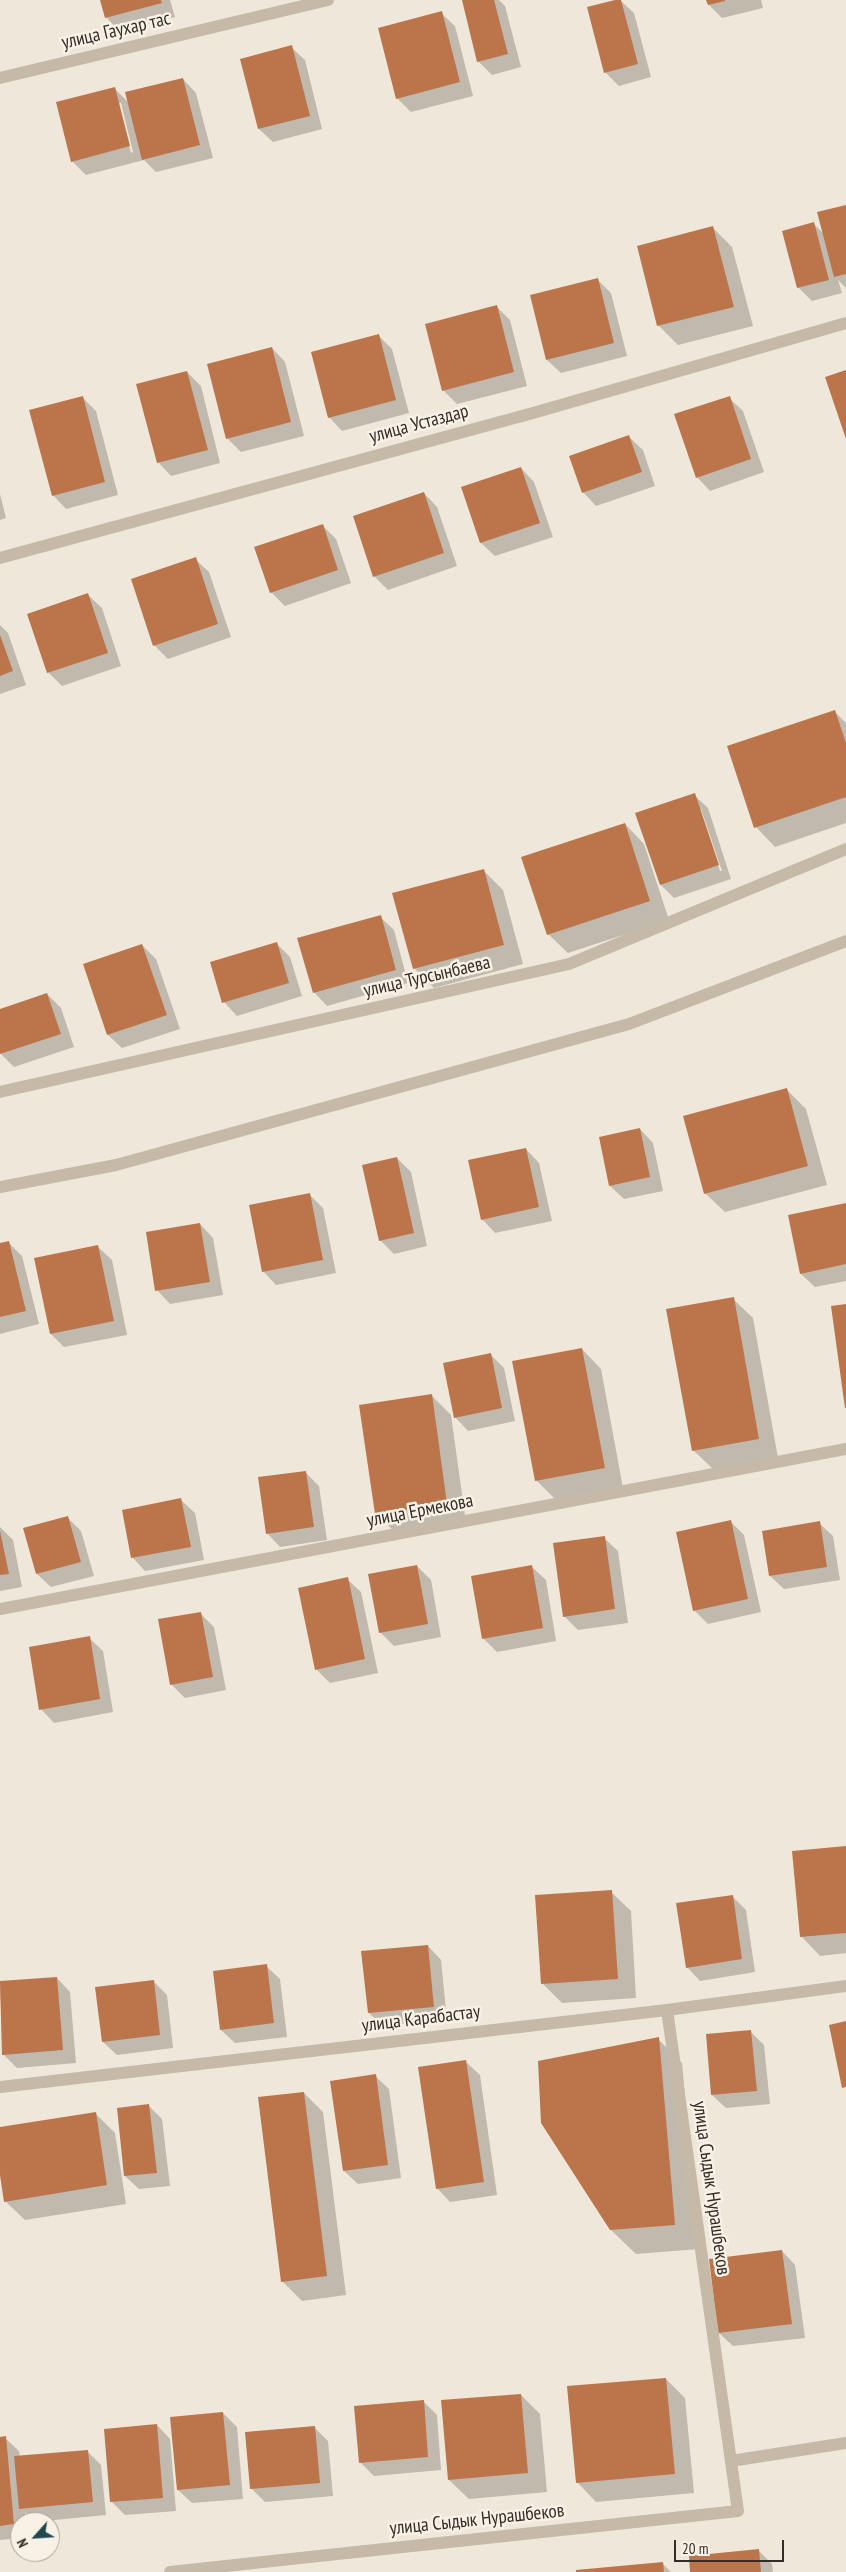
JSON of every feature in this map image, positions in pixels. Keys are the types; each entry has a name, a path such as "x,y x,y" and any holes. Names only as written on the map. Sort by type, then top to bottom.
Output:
{"street":[{"name":"улица Гаухар тас","path":"0,78 328,0"},
{"name":"улица Устаздар","path":"0,558 542,410 846,323"},
{"name":"улица Турсынбаева","path":"0,1092 569,964 846,849"},
{"path":"0,1187 116,1165 629,1024 846,941"},
{"name":"улица Ермекова","path":"0,1609 846,1449"},
{"name":"улица Карабастау","path":"0,2087 667,2010 846,1986"},
{"name":"улица Сыдык Нурашбеков","path":"170,2572 738,2511 667,2010"},
{"path":"731,2461 846,2443"}],"building":[{"path":"100,0 161,0 162,3 105,18"},
{"path":"462,0 494,0 508,54 477,62"},
{"path":"621,0 638,64 604,73 587,7"},
{"path":"706,0 725,0 725,1 708,5"},
{"path":"442,11 460,82 396,99 378,28"},
{"path":"292,45 310,116 258,129 240,59"},
{"path":"183,78 200,145 142,160 125,92"},
{"path":"115,87 130,146 71,162 56,102"},
{"path":"846,205 846,274 834,277 817,212"},
{"path":"814,222 829,280 797,288 782,231"},
{"path":"713,226 734,307 657,326 637,246"},
{"path":"598,278 614,343 546,360 530,295"},
{"path":"497,305 514,372 442,391 425,324"},
{"path":"379,334 396,400 328,418 311,352"},
{"path":"272,347 291,422 226,439 207,364"},
{"path":"846,370 846,439 825,377"},
{"path":"187,371 208,450 157,463 136,384"},
{"path":"83,396 105,482 52,496 29,410"},
{"path":"730,396 751,459 696,478 674,414"},
{"path":"629,435 642,472 582,493 569,456"},
{"path":"521,467 540,523 480,543 461,487"},
{"path":"424,492 444,553 373,577 353,516"},
{"path":"323,524 338,570 270,593 254,547"},
{"path":"196,557 218,624 153,646 131,579"},
{"path":"88,593 108,653 47,673 27,614"},
{"path":"0,635 13,671 0,676"},
{"path":"835,710 846,743 846,797 754,828 727,746"},
{"path":"695,793 719,865 660,885 635,813"},
{"path":"625,823 650,901 547,935 521,857"},
{"path":"484,869 504,945 413,969 392,893"},
{"path":"381,915 396,970 313,993 297,938"},
{"path":"277,942 289,983 222,1003 210,962"},
{"path":"142,944 167,1015 107,1035 83,964"},
{"path":"47,993 61,1034 0,1054 0,1009"},
{"path":"787,1088 808,1166 704,1194 683,1116"},
{"path":"640,1128 650,1177 609,1186 599,1137"},
{"path":"526,1148 539,1207 481,1220 468,1160"},
{"path":"397,1157 414,1233 379,1241 362,1165"},
{"path":"310,1193 323,1260 262,1272 249,1205"},
{"path":"846,1203 846,1264 800,1274 788,1215"},
{"path":"200,1223 210,1282 155,1291 146,1232"},
{"path":"9,1241 26,1311 0,1317 0,1243"},
{"path":"98,1245 114,1321 50,1334 34,1258"},
{"path":"734,1297 759,1439 692,1451 666,1309"},
{"path":"846,1304 846,1408 845,1408 831,1306"},
{"path":"582,1348 605,1468 535,1481 512,1361"},
{"path":"491,1353 502,1408 454,1418 443,1363"},
{"path":"432,1394 447,1504 375,1514 359,1405"},
{"path":"306,1471 314,1527 266,1534 258,1477"},
{"path":"181,1498 191,1547 131,1558 122,1510"},
{"path":"68,1516 81,1562 36,1574 23,1528"},
{"path":"731,1520 748,1599 693,1611 676,1532"},
{"path":"820,1521 827,1567 769,1576 762,1531"},
{"path":"0,1531 9,1574 0,1575"},
{"path":"605,1536 615,1609 563,1617 553,1543"},
{"path":"417,1565 428,1624 379,1633 368,1574"},
{"path":"532,1565 543,1628 482,1639 471,1576"},
{"path":"348,1577 365,1659 315,1670 298,1588"},
{"path":"201,1612 213,1677 170,1685 158,1619"},
{"path":"90,1636 100,1699 39,1710 29,1647"},
{"path":"846,1846 846,1933 800,1937 792,1851"},
{"path":"612,1890 618,1979 541,1984 535,1895"},
{"path":"733,1895 742,1959 686,1968 676,1903"},
{"path":"428,1945 434,2007 368,2013 361,1951"},
{"path":"267,1964 274,2023 220,2030 213,1971"},
{"path":"57,1977 63,2050 2,2055 0,1981"},
{"path":"154,1980 160,2035 102,2042 95,1987"},
{"path":"846,2021 846,2087 842,2088 829,2025"},
{"path":"751,2030 757,2091 711,2095 706,2034"},
{"path":"659,2037 675,2225 610,2230 541,2123 538,2061"},
{"path":"466,2060 484,2182 436,2189 418,2067"},
{"path":"376,2074 388,2165 343,2171 330,2081"},
{"path":"304,2092 327,2276 281,2282 258,2097"},
{"path":"149,2104 157,2173 124,2176 117,2108"},
{"path":"96,2112 107,2185 4,2202 0,2175 0,2127"},
{"path":"782,2250 792,2324 718,2333 709,2259"},
{"path":"666,2378 675,2474 576,2483 567,2386"},
{"path":"521,2394 528,2473 448,2480 441,2400"},
{"path":"424,2400 428,2457 359,2463 354,2406"},
{"path":"223,2412 230,2485 177,2490 170,2417"},
{"path":"157,2424 163,2498 110,2502 104,2429"},
{"path":"315,2426 320,2483 250,2489 245,2432"},
{"path":"6,2436 13,2512 10,2512 10,2525 0,2526 0,2437"},
{"path":"88,2450 93,2502 19,2509 14,2456"},
{"path":"759,2549 761,2572 690,2572 689,2556"},
{"path":"663,2562 664,2572 576,2572 576,2570"}]}
